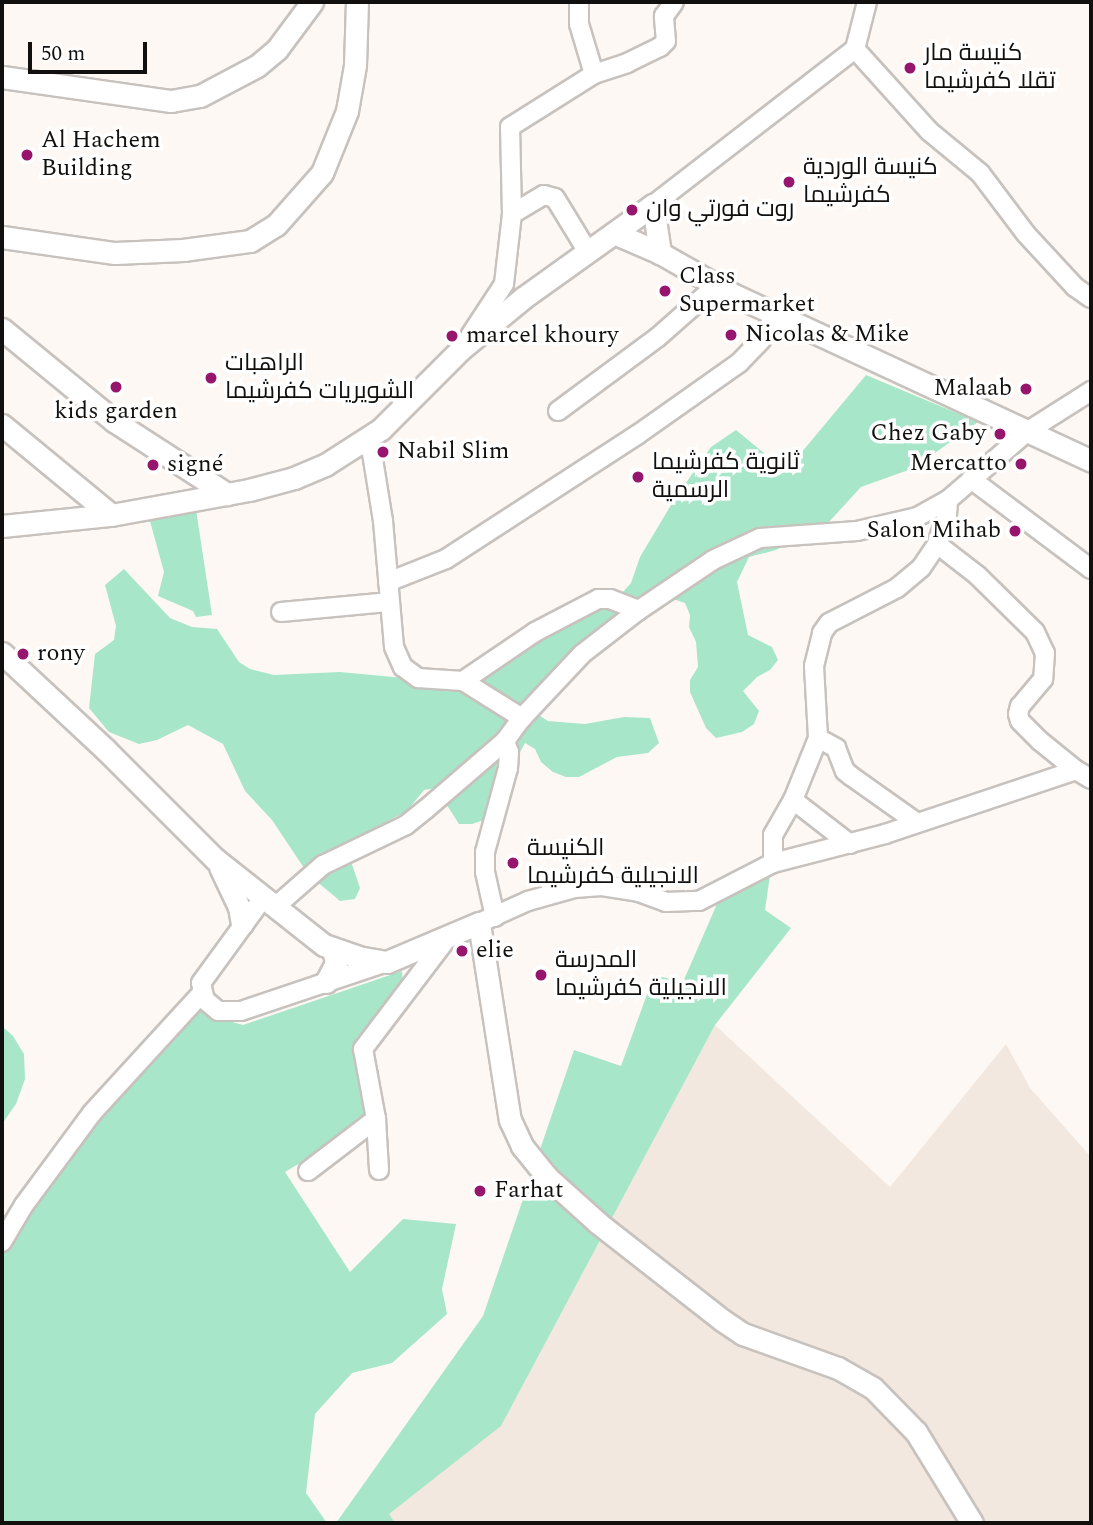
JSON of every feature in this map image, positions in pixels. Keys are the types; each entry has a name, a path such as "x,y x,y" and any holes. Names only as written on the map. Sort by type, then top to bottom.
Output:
{"street":[{"path":"2,77 171,101 200,96 257,66 277,49 312,2"},
{"path":"2,237 115,253 183,250 250,242 276,225 322,173 347,111 355,65 357,2"},
{"path":"579,2 579,24 594,74"},
{"path":"460,350 504,284 512,214 510,127 594,74 628,63 660,47 666,35 664,16 674,2"},
{"path":"2,526 111,515 227,494 294,478 325,465 365,440 460,350 523,298 653,205 855,49 867,2"},
{"path":"855,49 929,131 980,173 1032,242 1075,287 1091,298"},
{"path":"512,214 544,195 555,198 588,252"},
{"path":"653,205 660,254"},
{"path":"614,233 776,314 1091,461"},
{"path":"558,411 658,337 717,285"},
{"path":"388,582 446,559 637,435 739,363 761,340 776,314"},
{"path":"2,329 114,421 227,494"},
{"path":"1084,775 916,822 850,844 773,863 699,901 666,902 639,892 603,886 575,888 528,901 387,962 233,1013 218,1011 202,993 201,983 242,924 323,865 406,825 505,741 522,718 582,654 639,610 713,560 760,538 883,526 917,517 948,500 1028,431 1091,391"},
{"path":"2,425 111,515"},
{"path":"365,440 372,453 394,647 403,667 418,678 463,681 522,718"},
{"path":"971,480 1091,569"},
{"path":"773,863 773,835 793,800 818,738 814,666 822,633 830,623 897,588 921,568 937,544 947,515 948,500"},
{"path":"937,544 977,575 1035,632 1045,653 1045,670 1043,679 1020,706 1020,721 1084,775"},
{"path":"463,681 535,632 598,599 610,599 639,610"},
{"path":"281,612 388,602"},
{"path":"2,653 129,772 215,859 333,949 387,962"},
{"path":"818,738 836,748 845,771 916,822"},
{"path":"505,741 509,752 508,768 485,852 485,873 487,920 510,1120 522,1146 547,1177 598,1223 722,1320 743,1334 838,1368 873,1388 916,1432 972,1523"},
{"path":"793,800 850,844"},
{"path":"215,859 239,907 242,924"},
{"path":"379,1170 376,1119 363,1049 448,937"},
{"path":"326,982 336,963 333,949"},
{"path":"2,1242 24,1205 92,1113 202,993"},
{"path":"309,1171 376,1119"}],"shaded area":[{"path":"715,1025 890,1187 1006,1044 1030,1088 1091,1157 1091,1523 395,1523 388,1514 501,1426"}],"green space":[{"path":"866,375 978,422 914,468 861,487 828,523 776,550 749,557 737,582 748,635 772,647 778,660 770,670 757,677 743,691 759,711 754,724 742,732 716,738 706,728 690,692 690,680 698,667 696,642 689,627 690,615 685,603 673,599 660,604 613,632 537,714 548,721 585,724 624,717 650,718 659,743 648,753 617,757 579,777 566,777 553,772 541,762 535,749 525,743 484,820 472,824 459,824 436,788 424,790 407,811 367,832 347,850 360,888 355,899 340,901 308,874 272,820 245,791 223,744 188,725 157,740 139,744 109,732 89,708 95,654 114,640 116,626 105,585 124,569 170,618 192,627 217,629 239,662 250,669 274,675 340,672 404,678 443,687 612,594 623,592 631,583 640,557 674,500 711,447 736,430 786,471"},
{"path":"195,503 212,615 196,617 193,611 158,596 164,572 148,514"},
{"path":"772,861 765,910 791,928 715,1025 501,1426 389,1514 395,1523 336,1523 483,1316 574,1050 621,1066 654,975 683,982 723,890"},
{"path":"402,971 403,986 359,1045 375,1118 285,1172 350,1272 403,1219 456,1224 442,1289 447,1314 392,1363 352,1373 315,1414 306,1493 327,1523 2,1523 2,1236 52,1152 89,1122 183,998 211,1016 243,1025"},
{"path":"2,1026 13,1036 24,1054 25,1079 16,1104 2,1124"}],"place":[{"name":"كنيسة مار تقلا كفرشيما","path":"910,68"},
{"name":"Al Hachem Building","path":"27,155"},
{"name":"كنيسة الوردية كفرشيما","path":"789,182"},
{"name":"روت فورتي وان","path":"632,210"},
{"name":"Class Supermarket","path":"665,291"},
{"name":"Nicolas & Mike","path":"731,335"},
{"name":"marcel khoury","path":"452,336"},
{"name":"الراهبات الشويريات كفرشيما","path":"211,378"},
{"name":"kids garden","path":"116,387"},
{"name":"Malaab","path":"1026,389"},
{"name":"Chez Gaby","path":"1000,434"},
{"name":"Nabil Slim","path":"383,452"},
{"name":"Mercatto","path":"1021,464"},
{"name":"signé","path":"153,465"},
{"name":"ثانوية كفرشيما الرسمية","path":"638,477"},
{"name":"Salon Mihab","path":"1015,531"},
{"name":"rony","path":"23,654"},
{"name":"الكنيسة الانجيلية كفرشيما","path":"513,863"},
{"name":"elie","path":"462,951"},
{"name":"المدرسة الانجيلية كفرشيما","path":"541,975"},
{"name":"Farhat","path":"480,1191"}]}
